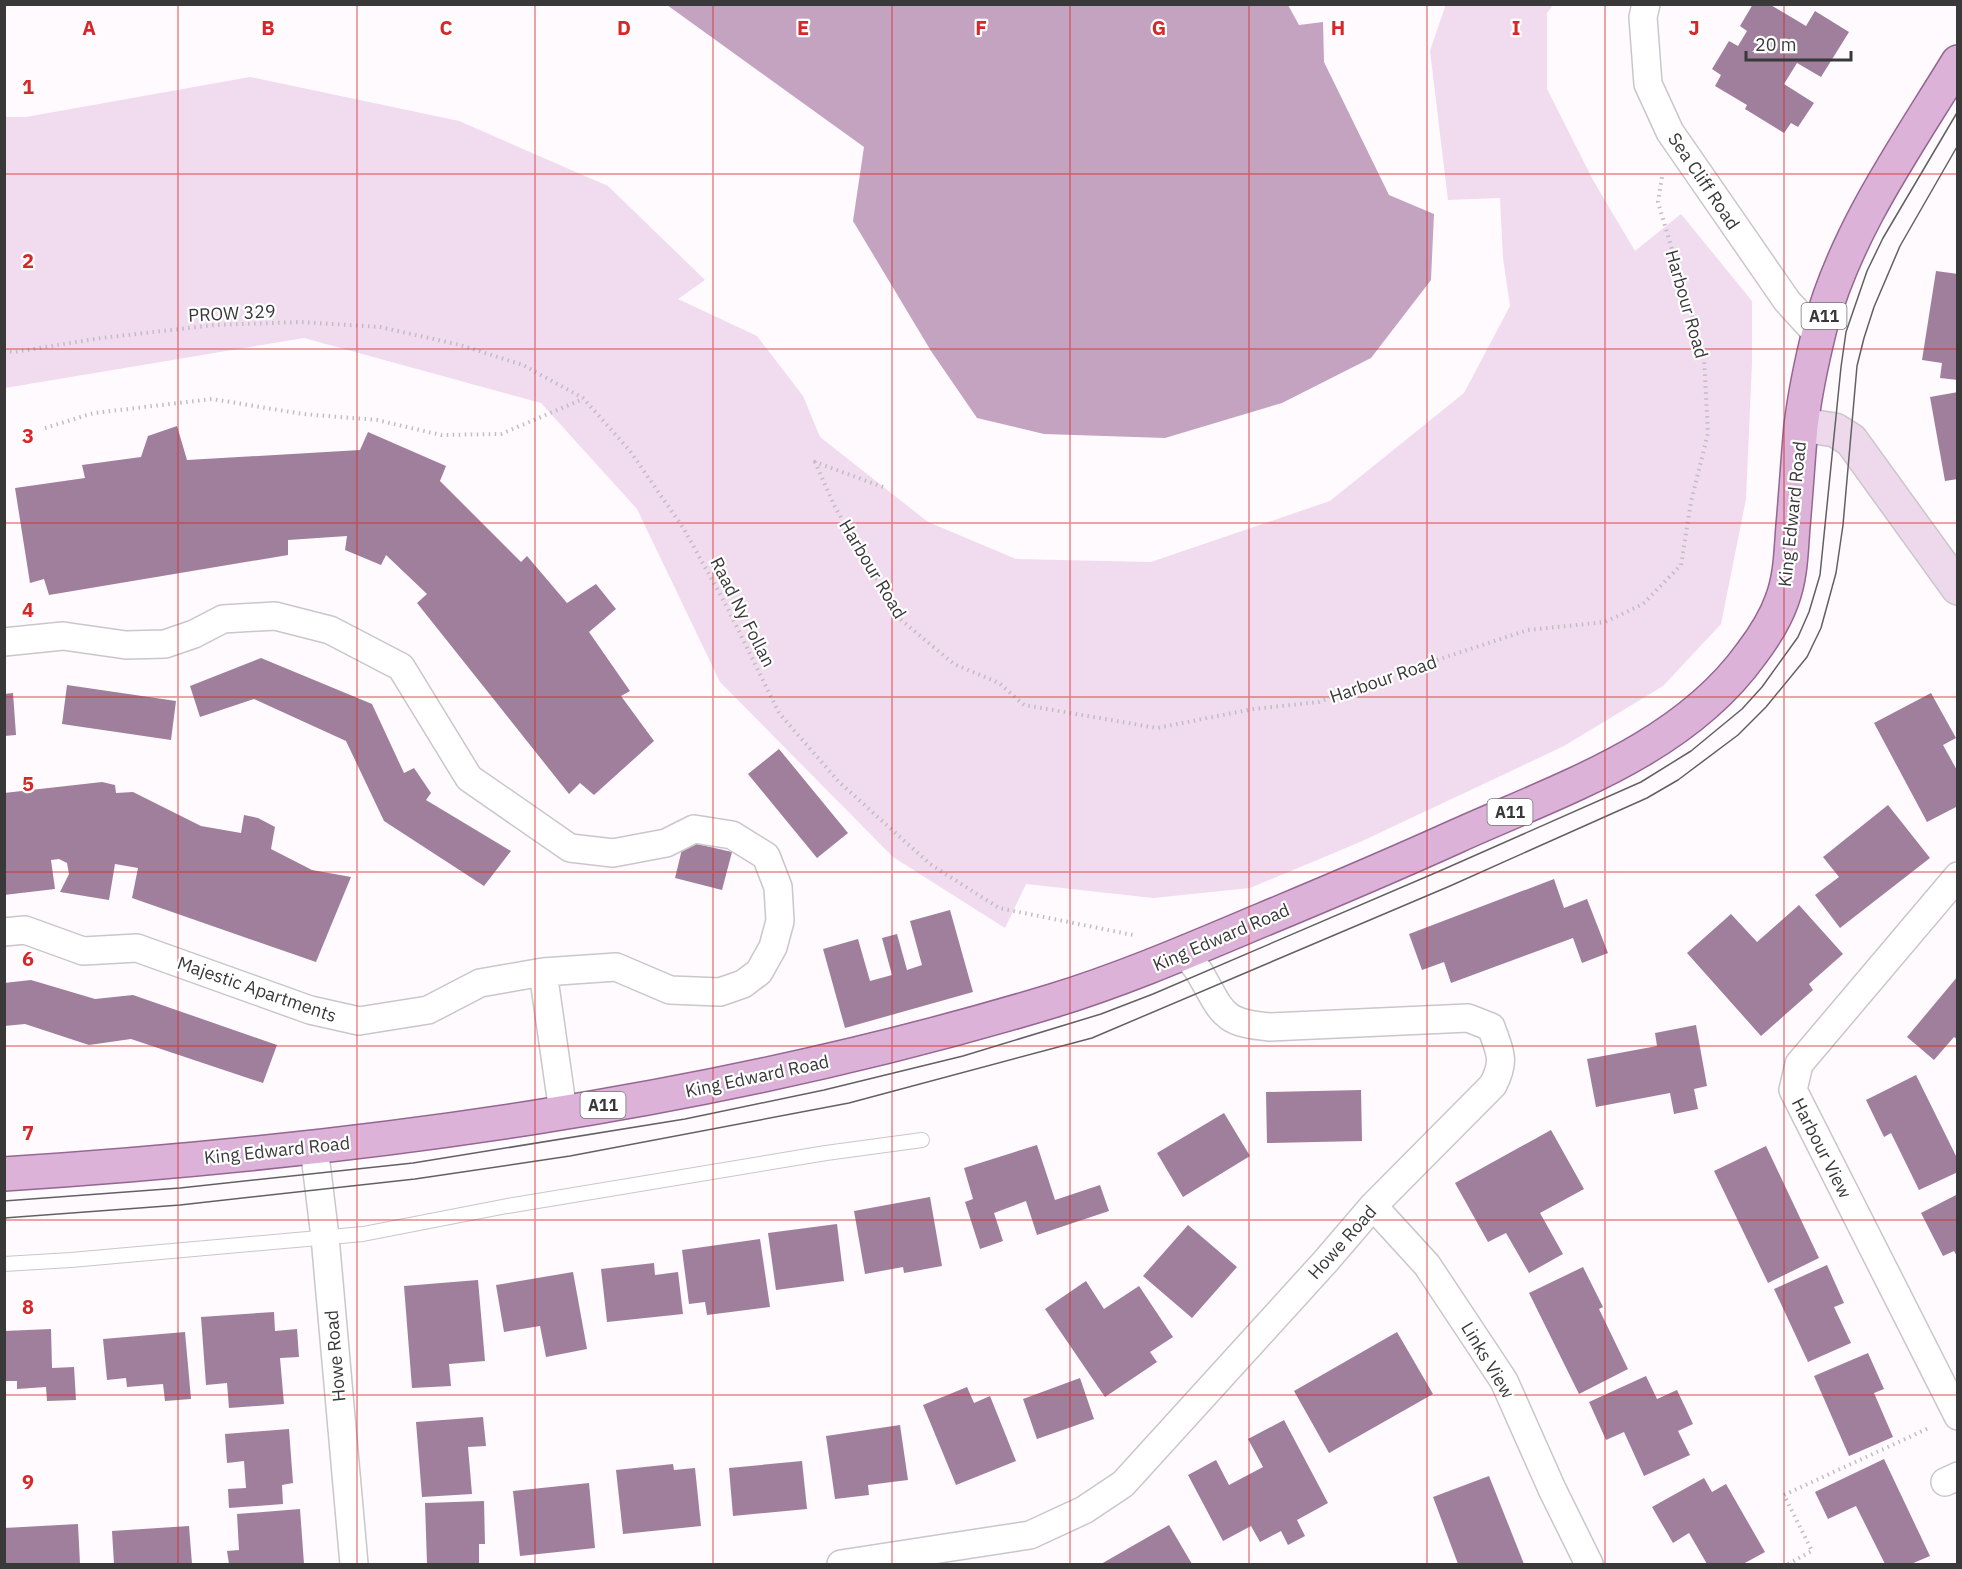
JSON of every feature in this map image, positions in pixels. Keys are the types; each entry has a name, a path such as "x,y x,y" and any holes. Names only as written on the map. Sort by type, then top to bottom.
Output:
{"main road":[{"name":"King Edward Road","path":"4,1174 314,1147 430,1133 678,1093 895,1045 1055,1000 1121,978 1184,953 1406,859 1588,777 1658,740 1724,687 1769,629 1782,601 1790,572 1807,387 1818,335 1830,294 1862,221 1958,62"},
{"path":"1802,425 1835,430 1851,440 1958,588"}],"street":[{"name":"Sea Cliff Road","path":"1646,4 1643,17 1648,84 1670,132 1788,301 1818,335"},
{"name":"Majestic Apartments","path":"4,642 63,636 126,645 165,644 223,619 275,616 330,630 400,667 469,778 570,848 613,853 666,843 694,828 732,835 766,856 778,887 780,921 773,947 759,972 743,984 720,992 670,990 616,967 543,972 480,983 428,1010 359,1021 310,1010 137,948 83,951 25,930 4,932"},
{"name":"Harbour View","path":"1957,1416 1793,1090 1799,1064 1958,876"},
{"name":"Howe Road","path":"841,1564 1030,1535 1084,1510 1123,1484 1373,1206 1493,1085 1502,1070 1501,1054 1491,1027 1468,1018 1270,1027 1240,1023 1223,1013 1201,974 1184,953"},
{"path":"543,972 563,1112"},
{"name":"Howe Road","path":"314,1147 325,1237 354,1564"},
{"name":"Links View","path":"1373,1206 1427,1265 1504,1381 1552,1489 1589,1564"}],"lane":[{"path":"4,1264 363,1234 507,1206 922,1140"}],"path":[{"name":"Harbour Road","path":"883,487 814,462 836,507 900,619 954,664 999,683 1024,705 1043,709 1157,728 1252,709 1319,702 1394,674 1528,630 1605,622 1643,604 1682,565 1691,502 1708,433 1704,358 1658,202 1670,132"},
{"name":"PROW 329","path":"4,351 15,352 101,338 215,325 302,322 380,327 460,345"},
{"name":"Raad Ny Follan","path":"460,345 523,365 583,398 630,451 684,529 727,607 779,714 839,782 930,864 999,908 1135,936"},
{"path":"45,428 94,413 212,399 303,414 377,420 441,435 501,434 583,398"},
{"path":"1788,1564 1812,1551 1784,1495 1957,1416"}],"shaded area":[{"path":"1446,4 1553,5 1547,13 1547,89 1594,182 1635,251 1681,214 1752,301 1752,363 1746,499 1721,624 1663,686 1564,746 1360,842 1250,888 1153,898 1026,884 1005,928 893,857 720,682 637,509 541,403 304,338 5,388 5,117 26,117 250,77 459,121 608,186 705,280 678,299 757,336 803,396 820,437 928,522 1016,559 1151,562 1330,501 1464,393 1510,306 1503,258 1500,198 1448,200 1430,51"},
{"path":"667,5 1288,5 1299,25 1323,22 1324,62 1389,195 1434,214 1431,280 1371,358 1282,403 1165,438 1044,434 977,418 931,351 853,221 864,147"}],"building":[{"path":"1753,4 1769,4 1806,26 1815,11 1849,32 1821,77 1797,63 1784,84 1814,103 1798,127 1791,123 1784,133 1745,109 1747,105 1715,86 1721,75 1712,69 1729,41 1738,46 1747,31 1740,26"},
{"path":"1936,271 1958,274 1958,380 1940,378 1942,363 1922,360"},
{"path":"1958,392 1958,479 1945,481 1930,397"},
{"path":"177,426 187,460 360,450 368,432 446,466 440,481 521,562 527,556 567,603 596,584 616,609 589,632 630,691 621,696 654,741 594,795 580,783 569,794 417,603 427,594 386,555 381,565 345,550 347,536 288,540 288,555 49,595 44,579 30,583 15,488 85,478 82,465 141,457 148,436"},
{"path":"261,658 372,704 404,773 414,768 431,793 426,800 511,851 484,886 384,821 346,741 254,699 200,717 190,686"},
{"path":"67,685 176,701 171,740 62,724"},
{"path":"13,693 16,735 4,736 4,694"},
{"path":"1931,693 1956,738 1943,745 1958,772 1958,806 1927,822 1874,723"},
{"path":"779,749 848,833 817,858 748,774"},
{"path":"102,782 115,785 116,793 133,792 201,826 241,833 244,815 258,818 275,827 271,849 312,870 351,877 316,962 132,898 138,868 115,864 109,900 60,892 69,874 67,863 59,859 51,860 55,889 4,895 4,793"},
{"path":"1888,805 1930,858 1840,928 1815,895 1839,877 1823,857"},
{"path":"684,841 732,852 722,890 675,878"},
{"path":"1554,879 1564,908 1587,899 1608,953 1582,963 1573,938 1451,983 1444,962 1422,970 1409,934"},
{"path":"1799,905 1843,954 1809,984 1813,990 1761,1036 1687,953 1731,914 1757,942"},
{"path":"950,910 973,992 845,1028 823,949 858,939 870,981 892,975 882,938 897,934 907,970 922,965 910,921"},
{"path":"1958,976 1958,1040 1954,1037 1934,1060 1907,1037"},
{"path":"31,980 95,999 133,995 277,1045 263,1083 131,1039 89,1045 25,1024 4,1026 4,983"},
{"path":"1696,1025 1707,1086 1694,1089 1698,1109 1674,1114 1670,1093 1596,1107 1587,1059 1657,1046 1655,1033"},
{"path":"1916,1075 1958,1160 1958,1172 1919,1190 1891,1133 1884,1137 1866,1100"},
{"path":"1361,1090 1362,1141 1267,1143 1266,1092"},
{"path":"1224,1113 1250,1156 1183,1197 1157,1153"},
{"path":"1551,1130 1584,1189 1540,1213 1563,1254 1529,1273 1506,1233 1488,1242 1455,1183"},
{"path":"1037,1145 1055,1200 1100,1185 1109,1211 1037,1235 1026,1201 994,1213 1003,1241 980,1249 965,1202 973,1199 964,1168"},
{"path":"1766,1146 1819,1258 1768,1283 1714,1171"},
{"path":"1958,1194 1958,1258 1954,1251 1943,1256 1921,1213"},
{"path":"930,1197 942,1266 904,1273 903,1267 865,1274 854,1211"},
{"path":"837,1224 844,1281 776,1290 768,1233"},
{"path":"1188,1225 1237,1267 1192,1318 1143,1276"},
{"path":"760,1239 770,1307 707,1315 705,1302 689,1304 682,1250"},
{"path":"654,1263 655,1275 678,1272 683,1314 607,1322 601,1269"},
{"path":"1827,1265 1844,1303 1834,1307 1851,1343 1808,1362 1774,1289"},
{"path":"1583,1267 1603,1307 1599,1309 1628,1369 1579,1394 1529,1293"},
{"path":"573,1272 587,1349 546,1357 540,1326 504,1332 496,1285"},
{"path":"478,1280 485,1361 449,1364 451,1386 412,1388 404,1286"},
{"path":"1086,1281 1104,1309 1139,1286 1173,1337 1150,1352 1157,1362 1105,1397 1045,1309"},
{"path":"274,1312 275,1331 297,1329 299,1357 280,1358 284,1404 229,1408 227,1383 206,1385 201,1317"},
{"path":"51,1329 52,1368 74,1367 76,1400 47,1401 46,1387 17,1389 17,1381 4,1381 4,1331"},
{"path":"185,1332 191,1399 165,1401 163,1384 127,1387 126,1378 107,1380 103,1339"},
{"path":"1397,1332 1433,1394 1329,1453 1294,1391"},
{"path":"1868,1353 1884,1389 1874,1393 1893,1437 1849,1456 1814,1376"},
{"path":"1646,1376 1657,1399 1677,1390 1693,1424 1678,1431 1690,1455 1644,1476 1624,1432 1606,1440 1589,1402"},
{"path":"1080,1378 1094,1419 1037,1439 1023,1399"},
{"path":"967,1387 974,1403 990,1396 1016,1461 956,1485 923,1405"},
{"path":"483,1417 486,1446 468,1447 472,1494 422,1497 416,1422"},
{"path":"1284,1420 1328,1503 1297,1520 1305,1536 1288,1545 1281,1531 1260,1542 1251,1526 1223,1541 1188,1475 1216,1460 1229,1485 1263,1467 1248,1439"},
{"path":"900,1425 908,1480 868,1485 869,1495 835,1499 826,1436"},
{"path":"289,1429 293,1483 282,1485 283,1504 229,1508 228,1489 246,1488 244,1461 227,1463 225,1434"},
{"path":"1884,1459 1930,1556 1911,1564 1885,1564 1856,1506 1828,1519 1815,1492"},
{"path":"802,1461 807,1509 733,1516 729,1468"},
{"path":"673,1464 674,1470 695,1468 701,1526 623,1534 616,1470"},
{"path":"1489,1476 1524,1564 1458,1564 1433,1497"},
{"path":"1704,1478 1712,1492 1726,1484 1765,1552 1743,1564 1707,1564 1689,1533 1673,1543 1652,1507"},
{"path":"589,1483 595,1548 520,1556 513,1491"},
{"path":"484,1501 485,1544 479,1544 479,1564 427,1564 425,1503"},
{"path":"300,1509 304,1564 229,1564 227,1551 239,1550 237,1514"},
{"path":"78,1524 80,1564 4,1564 4,1528"},
{"path":"1169,1525 1192,1564 1101,1564"},
{"path":"189,1526 192,1564 114,1564 112,1531"}],"tram line":[{"path":"4,1201 180,1188 413,1163 685,1119 824,1090 963,1056 1101,1014 1153,994 1641,782 1691,751 1742,709 1762,687 1798,637 1809,612 1820,575 1846,332 1867,271 1883,238 1958,111"},
{"path":"4,1218 180,1205 415,1179 570,1156 849,1103 1092,1038 1450,886 1647,798 1678,780 1738,735 1766,707 1807,657 1821,628 1836,573 1843,525 1857,366 1864,338 1874,307 1900,246 1958,145"}]}
